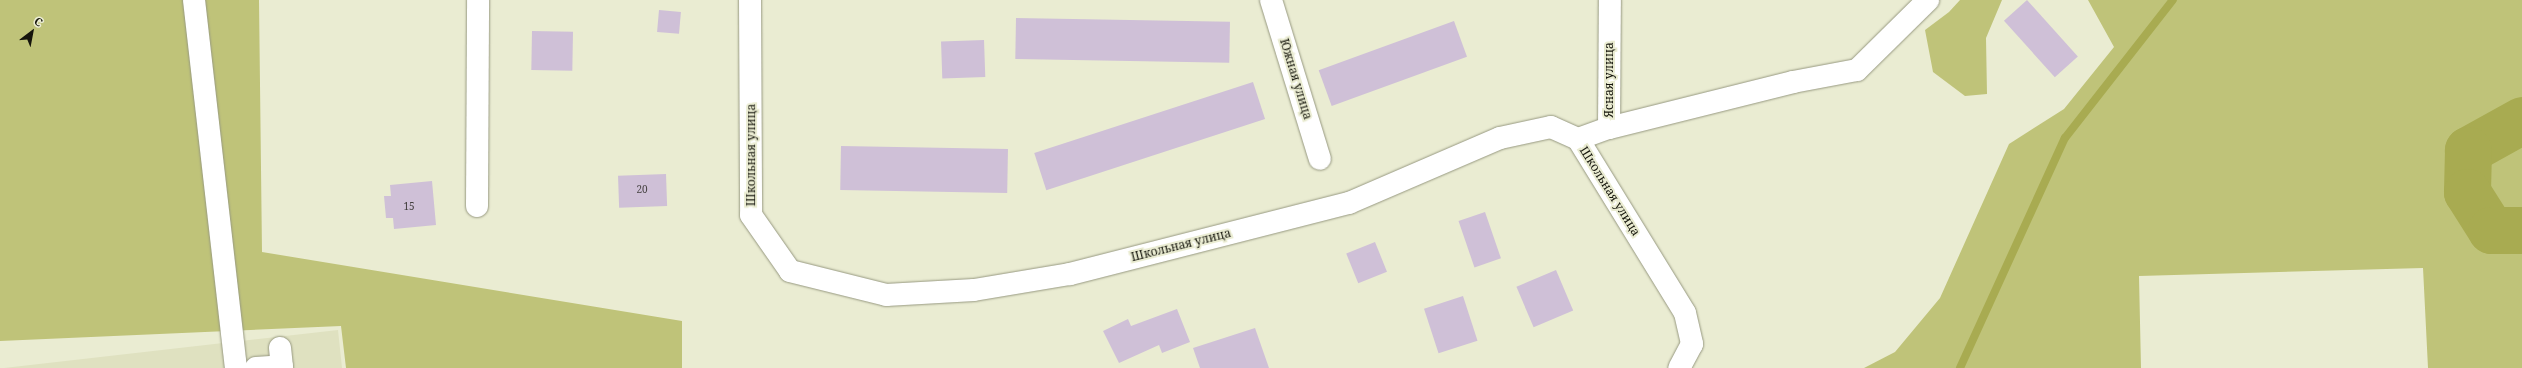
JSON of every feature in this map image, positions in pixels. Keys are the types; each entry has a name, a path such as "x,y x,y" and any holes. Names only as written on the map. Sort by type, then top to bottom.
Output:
{"street":[{"path":"194,0 236,368"},
{"path":"477,206 478,0"},
{"name":"Школьная улица","path":"750,0 751,215 790,271 886,296 974,290 1070,274 1349,203 1500,138 1550,127 1578,139 1685,313 1692,344 1679,368"},
{"name":"Южная улица","path":"1271,0 1320,158"},
{"name":"Ясная улица","path":"1578,139 1609,128 1610,0"},
{"path":"1609,128 1793,82 1857,70 1928,0"},
{"path":"256,368 281,361"}],"shaded area":[{"path":"338,330 342,368 4,368"}],"green space":[{"path":"0,0 259,0 262,252 682,321 682,368 346,368 341,326 0,341"},
{"path":"1960,0 2002,0 1986,38 1987,94 1965,96 1933,72 1925,30 1949,12"},
{"path":"2088,0 2522,0 2522,368 2428,368 2423,268 2139,276 2141,368 1864,368 1895,352 1940,298 2009,144 2064,109 2114,47"}],"building":[{"path":"2027,0 2078,56 2055,77 2004,21"},
{"path":"659,10 681,12 679,34 657,32"},
{"path":"1016,18 1230,22 1229,63 1015,59"},
{"path":"1454,21 1467,57 1332,106 1319,70"},
{"path":"532,31 573,32 572,71 531,70"},
{"path":"984,40 985,77 942,78 941,42"},
{"path":"1253,82 1265,119 1046,190 1034,153"},
{"path":"841,146 1008,149 1007,193 840,190"},
{"path":"666,174 667,206 619,208 618,176"},
{"path":"432,181 436,225 394,229 393,218 386,218 384,196 391,196 390,185"},
{"path":"1485,212 1501,258 1474,267 1459,221"},
{"path":"1375,242 1387,272 1358,283 1346,254"},
{"path":"1556,270 1573,311 1534,327 1516,287"},
{"path":"1463,296 1478,341 1439,353 1424,309"},
{"path":"1177,309 1190,342 1162,353 1159,345 1119,363 1103,331 1128,319 1131,326"},
{"path":"1255,328 1269,368 1200,368 1193,348"}],"waterway":[{"path":"1960,368 2065,138 2173,0"},
{"path":"2522,120 2468,150 2467,192 2491,230 2522,230"}]}
